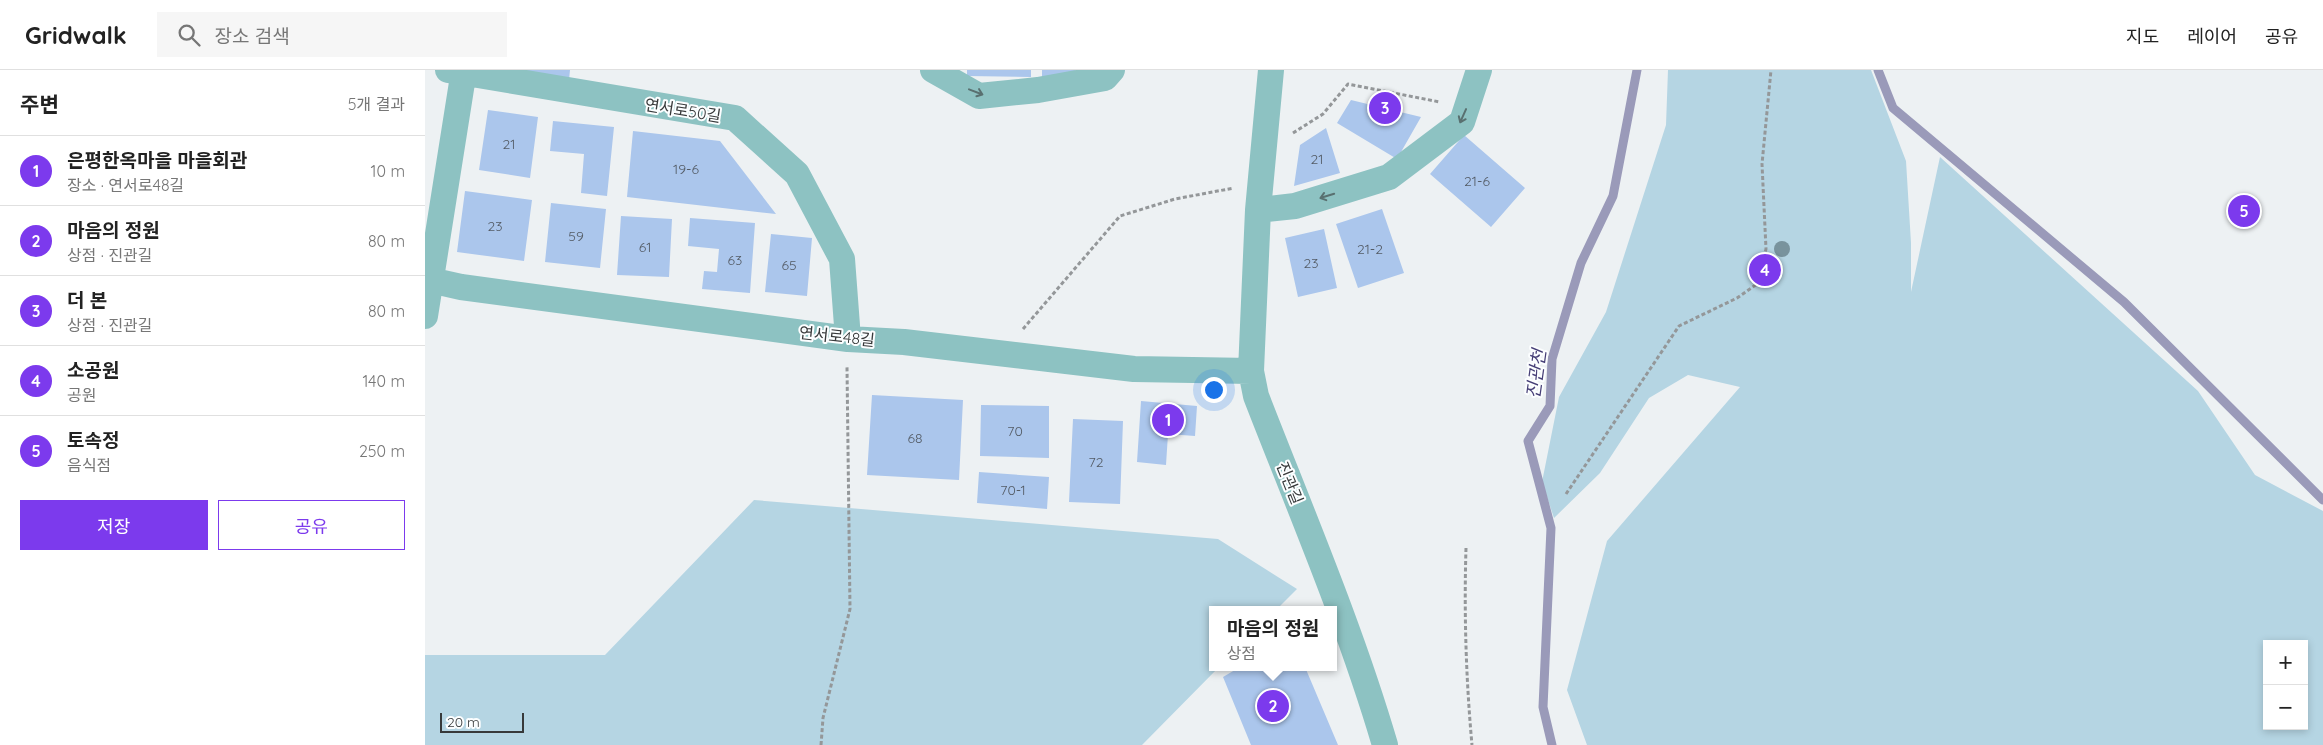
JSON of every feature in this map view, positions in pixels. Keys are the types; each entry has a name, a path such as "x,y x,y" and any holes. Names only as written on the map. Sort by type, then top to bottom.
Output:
{"street":[{"path":"933,70 979,96 1038,90 1105,78 1112,70"},
{"name":"진관길","path":"1271,70 1258,210 1251,371 1256,396 1367,683 1385,745"},
{"path":"1258,210 1295,206 1389,177 1461,122 1479,70"},
{"name":"연서로50길","path":"425,316 428,280 458,71 735,118 797,174 842,259 848,339"},
{"name":"연서로48길","path":"428,280 461,287 848,339 904,342 1134,369 1251,371"}],"path":[{"path":"1566,494 1679,326 1737,298 1757,284 1766,249 1762,164 1771,70"},
{"path":"1288,136 1323,114 1348,84 1467,108"},
{"path":"1018,334 1120,216 1175,199 1237,187"},
{"path":"821,745 823,718 850,609 847,366"},
{"path":"1466,548 1464,612 1466,678 1472,745"}],"shaded area":[{"path":"1668,70 1871,70 1906,161 1911,243 1911,292 1940,157 2198,391 2255,475 2323,511 2323,745 1587,745 1567,690 1607,541 1740,387 1688,375 1649,398 1600,473 1554,518 1542,482 1559,397 1606,312 1666,125"},
{"path":"754,500 1218,539 1297,589 1280,606 1209,606 1209,671 1215,671 1142,745 425,745 425,655 605,655"}],"building":[{"path":"514,70 570,70 569,80"},
{"path":"967,70 1031,70 1031,77 967,76"},
{"path":"1042,70 1075,70 1075,76 1042,77"},
{"path":"1351,100 1421,117 1397,159 1337,123"},
{"path":"488,110 538,117 530,178 479,170"},
{"path":"553,121 614,127 607,196 581,193 584,154 550,151"},
{"path":"1326,128 1340,173 1294,186 1300,145"},
{"path":"633,131 720,141 776,214 627,197"},
{"path":"1464,135 1525,188 1491,227 1430,174"},
{"path":"465,191 532,200 524,261 457,252"},
{"path":"551,203 606,209 600,268 545,262"},
{"path":"1382,209 1404,273 1358,288 1336,224"},
{"path":"621,216 672,219 669,277 617,275"},
{"path":"690,218 755,223 750,293 702,289 704,271 717,272 719,249 688,246"},
{"path":"1324,229 1337,288 1298,297 1285,238"},
{"path":"771,234 812,238 807,296 765,292"},
{"path":"872,395 963,400 959,480 867,475"},
{"path":"1141,401 1197,406 1195,436 1168,434 1166,465 1137,462"},
{"path":"981,405 1049,406 1049,458 980,456"},
{"path":"1073,419 1123,421 1120,504 1069,502"},
{"path":"979,472 1049,477 1047,509 977,503"},
{"path":"1233,671 1307,671 1338,745 1251,745 1223,677"}],"waterway":[{"name":"진관천","path":"1552,745 1543,707 1551,528 1528,441 1550,406 1552,359 1581,263 1613,196 1637,70"},
{"path":"1878,70 1893,108 2124,302 2323,500"}],"place":[{"name":"더 본","path":"1385,108"},
{"name":"토속정","path":"2244,211"},
{"name":"소공원","path":"1765,270"},
{"name":"은평한옥마을 마을회관","path":"1168,420"},
{"name":"마음의 정원","path":"1273,706"}]}
